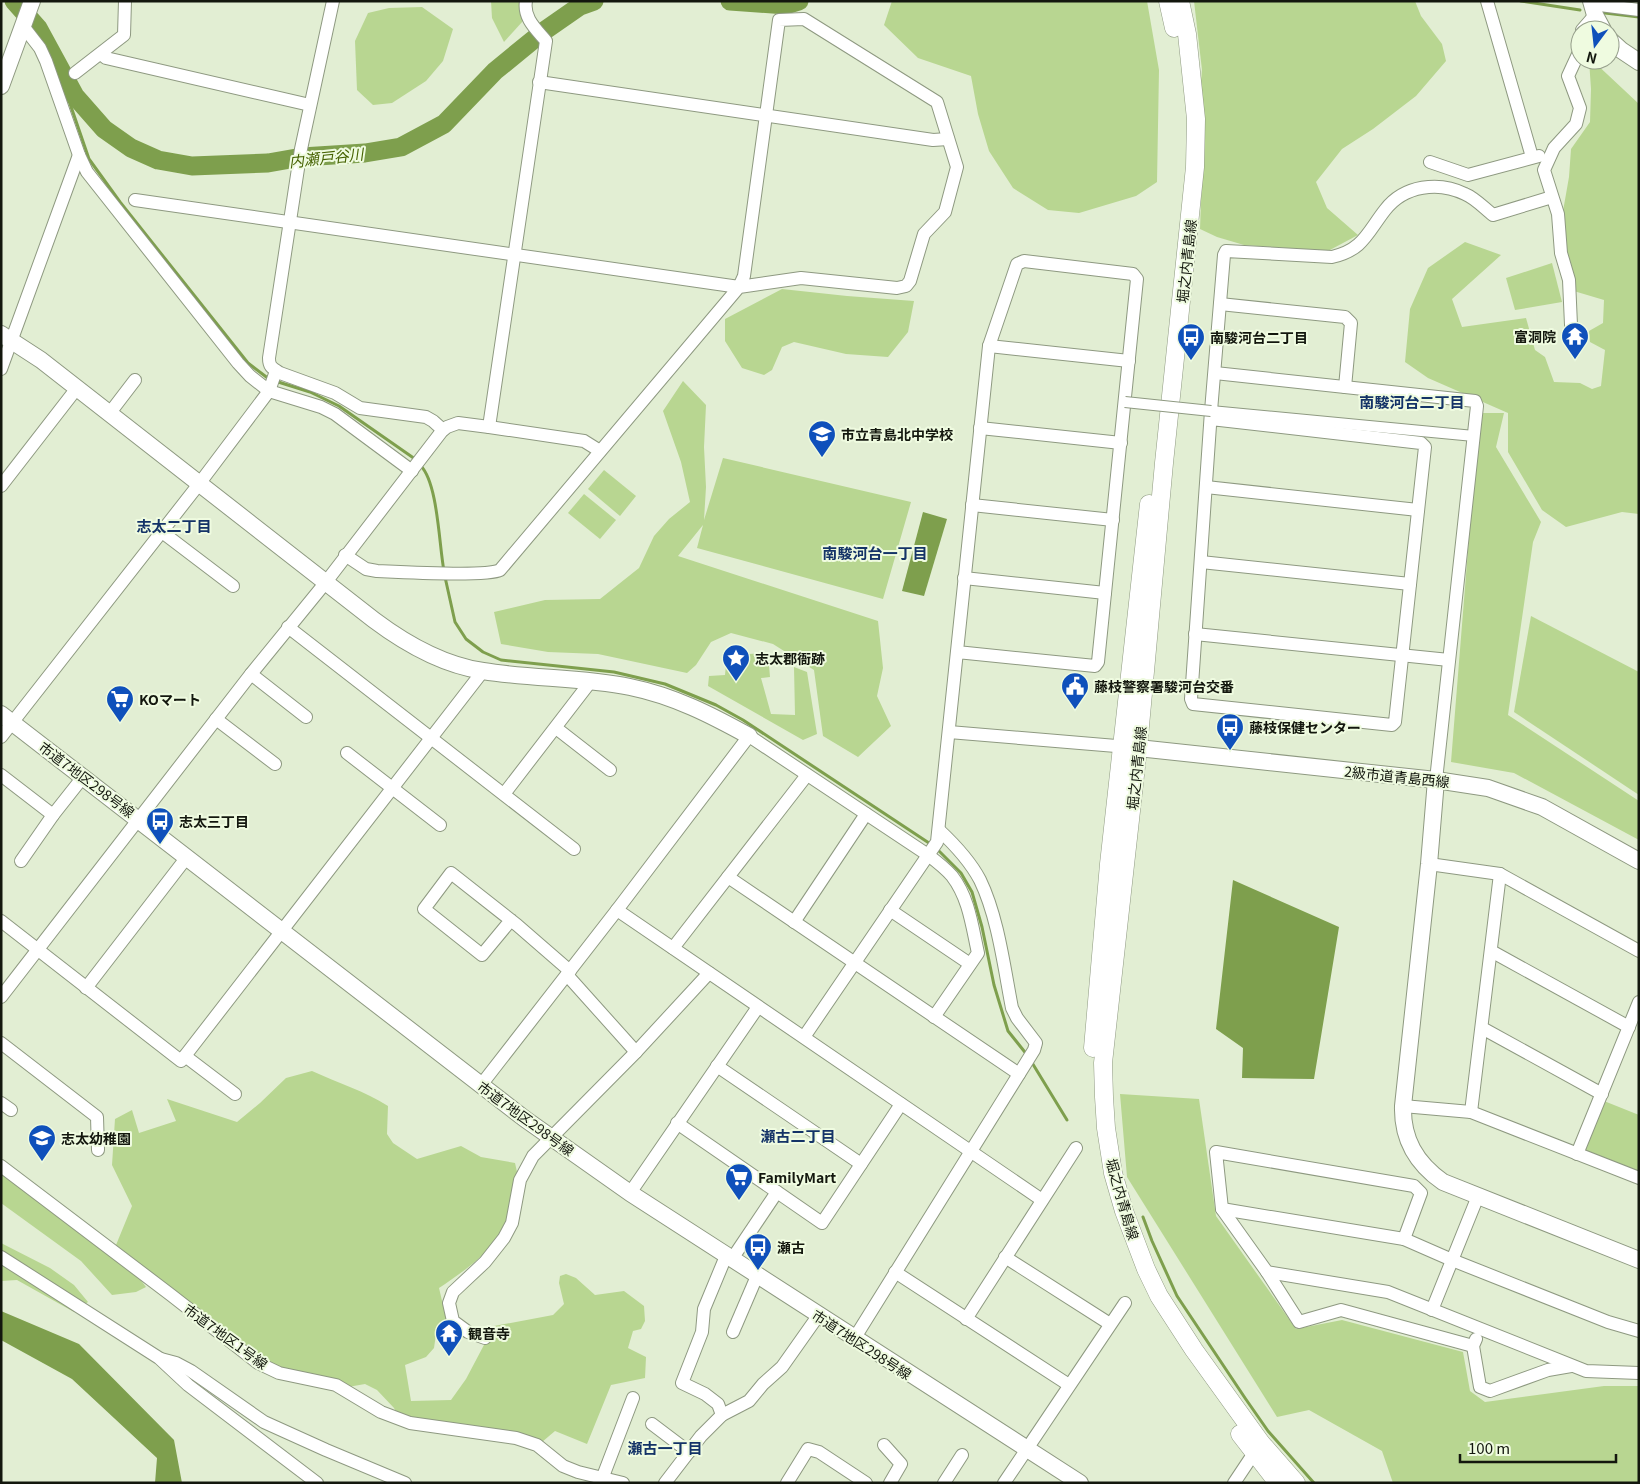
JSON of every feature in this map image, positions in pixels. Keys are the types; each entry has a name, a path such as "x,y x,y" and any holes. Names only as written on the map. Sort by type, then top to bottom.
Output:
{"main road":[{"name":"堀之内青島線","path":"1168,1 1181,73 1184,122 1182,183 1154,462 1103,1062 1106,1128 1113,1173 1142,1261 1159,1296 1278,1483"},
{"name":"堀之内青島線","path":"1130,747 1164,463 1195,167 1196,119 1187,34 1180,1"},
{"name":"堀之内青島線","path":"1257,1448 1296,1483"}],"street":[{"path":"75,72 124,35 125,1"},
{"path":"333,1 298,163 288,221 269,364 276,371 335,393 360,408 426,417 434,421 443,430"},
{"path":"489,427 546,41 526,14 526,1"},
{"path":"1487,1 1532,157"},
{"path":"1,86 32,2"},
{"path":"1593,7 1639,10"},
{"path":"1587,20 1593,7"},
{"path":"1593,7 1599,20"},
{"path":"135,200 740,287 801,278 897,288 906,286 910,281 924,234 945,212 957,167 937,102 804,19 779,20 744,276 740,287 500,570 496,572 451,573 377,571 366,569 345,555"},
{"path":"23,26 43,54 79,155 87,172 238,363 250,376 270,390 335,414 412,470"},
{"path":"1620,49 1639,62"},
{"path":"101,54 106,58 310,105"},
{"path":"1571,70 1568,76 1580,108 1576,124 1554,148 1544,170 1558,214 1561,253 1570,280 1571,325"},
{"path":"540,82 933,140 948,139"},
{"path":"1430,162 1468,174 1532,157 1551,154"},
{"path":"1,369 7,337 79,155"},
{"path":"1125,402 1211,415 1421,442 1425,447 1403,656 1395,722 1392,725 1193,704 1191,699 1200,562 1211,415 1224,256 1226,251 1332,257 1345,254 1356,248 1367,237 1386,209 1398,197 1417,189 1435,186 1451,188 1467,194 1493,215 1552,197"},
{"path":"804,1037 929,854 938,836 964,578 989,346 1017,264 1024,261 1133,274 1137,280 1098,662 1095,666 957,652"},
{"path":"1220,304 1345,317 1351,323 1345,387"},
{"path":"7,337 77,388 385,629 412,646 437,658 483,671 630,687 687,704 749,736 929,854 952,876 962,893 969,909 978,953 934,1016"},
{"path":"989,346 1129,362"},
{"path":"1,738 7,718 162,532 270,390 276,371"},
{"path":"1215,373 1475,401 1477,406 1474,436 1436,780 1402,1119 1412,1151 1421,1164 1443,1182 1639,1260"},
{"path":"109,414 135,380"},
{"path":"1,486 77,388"},
{"path":"1211,415 1474,436"},
{"path":"1,997 443,430 458,423 489,427 584,441 600,451"},
{"path":"980,428 1121,443"},
{"path":"1206,487 1418,510"},
{"path":"972,505 1113,520"},
{"path":"162,532 233,586"},
{"path":"1200,562 1410,584"},
{"path":"964,578 1105,593"},
{"path":"288,627 574,849"},
{"path":"1195,634 1449,660"},
{"path":"1,921 181,1061 483,671"},
{"path":"251,674 306,717"},
{"path":"504,794 591,682"},
{"name":"市道7地区298号線","path":"7,718 282,932 552,1138 630,1193 818,1316 1080,1483"},
{"path":"216,719 275,764"},
{"path":"556,728 610,770"},
{"path":"949,732 1130,747"},
{"path":"481,1085 749,736"},
{"name":"2級市道青島西線","path":"1130,747 1436,780 1488,788 1542,807 1639,861"},
{"path":"346,753 440,824"},
{"path":"673,948 807,775"},
{"path":"1,776 53,815"},
{"path":"21,861 53,815 83,777"},
{"path":"794,922 866,814"},
{"path":"854,1339 1022,1070 1036,1043 1017,1018 1012,1008 988,898 974,871 954,843 938,836"},
{"path":"86,988 187,857"},
{"path":"1429,864 1500,874 1639,951"},
{"path":"511,920 482,955 424,909 451,873 511,920 568,973 636,1052"},
{"path":"1471,1112 1500,874"},
{"path":"728,877 934,1016 1022,1070"},
{"path":"617,910 1042,1200"},
{"path":"890,910 970,964"},
{"path":"1491,951 1629,1027"},
{"path":"485,1338 468,1332 453,1321 449,1303 452,1292 485,1262 504,1238 512,1223 520,1180 533,1156 636,1052 709,973"},
{"path":"1577,1154 1639,1002"},
{"path":"630,1193 758,1006"},
{"path":"1482,1028 1602,1094"},
{"path":"1,1043 97,1117 98,1150"},
{"path":"185,1056 236,1094"},
{"path":"717,1066 861,1164"},
{"path":"677,1124 822,1223 901,1104"},
{"path":"1403,1106 1471,1112 1639,1178"},
{"path":"966,1319 1076,1148"},
{"path":"1404,1239 1421,1193 1414,1186 1216,1152 1222,1209 1267,1272 1299,1322 1340,1310 1473,1346"},
{"name":"市道7地区1号線","path":"1,1166 258,1363 279,1373 336,1385 380,1412 410,1423 516,1438 537,1445 564,1466 578,1472 624,1483"},
{"path":"722,1415 718,1404 705,1394 682,1383 702,1332 704,1308 729,1257 776,1192"},
{"path":"1432,1310 1478,1196"},
{"path":"1222,1209 1404,1239 1608,1322 1639,1331"},
{"path":"1,1257 159,1358 188,1385 317,1483"},
{"path":"1005,1257 1110,1324"},
{"path":"895,1272 1069,1386"},
{"path":"1267,1272 1388,1292 1586,1372 1639,1373"},
{"path":"733,1332 757,1276"},
{"path":"1004,1483 1125,1303"},
{"path":"665,1483 701,1436 722,1415 750,1401 763,1384 782,1367 818,1316"},
{"path":"1479,1329 1473,1346 1480,1387 1490,1391 1548,1370 1571,1366"},
{"path":"159,1358 176,1363 191,1371 264,1422 405,1483"},
{"path":"602,1479 633,1398"},
{"path":"652,1424 689,1452"},
{"path":"884,1445 901,1464 890,1483"},
{"path":"1234,1483 1257,1448"},
{"path":"787,1483 808,1450 819,1452 866,1483"},
{"path":"944,1483 962,1455"}],"shaded area":[{"path":"491,1 520,1 523,21 504,42 492,18"},
{"path":"892,1 1147,1 1159,70 1157,182 1136,196 1079,213 1048,210 1013,188 989,151 978,114 971,76 918,58 884,25"},
{"path":"1194,1 1415,1 1421,16 1442,44 1446,61 1416,96 1373,129 1342,149 1316,182 1327,208 1358,235 1328,251 1244,245 1217,237 1200,229 1203,149 1199,104 1202,70"},
{"path":"422,7 453,29 443,61 426,81 392,103 373,105 357,90 355,41 368,13 389,8"},
{"path":"1590,70 1603,70 1639,104 1639,514 1622,512 1566,527 1542,510 1508,452 1508,413 1428,378 1405,362 1410,309 1428,268 1465,242 1501,255 1452,299 1462,327 1526,318 1535,350 1545,357 1554,382 1580,383 1592,389 1601,386 1605,350 1590,342 1589,331 1603,323 1604,300 1567,289 1556,251 1569,177 1571,149 1590,122"},
{"path":"1552,263 1562,302 1515,310 1506,278"},
{"path":"782,289 914,301 908,332 888,357 846,354 794,342 782,347 772,370 764,375 742,368 725,341 725,319"},
{"path":"683,381 706,405 704,520 723,458 911,502 883,599 697,548 703,525 678,556 878,621 883,668 877,696 891,726 858,757 823,736 814,670 773,644 731,633 711,642 696,665 687,673 598,654 548,652 501,644 494,612 545,600 600,599 639,568 654,536 669,519 690,502 681,462 663,411"},
{"path":"1479,413 1504,413 1496,447 1541,522 1533,542 1508,715 1639,801 1639,840 1514,773 1451,762"},
{"path":"604,470 636,496 620,516 588,489"},
{"path":"584,494 616,520 600,539 568,513"},
{"path":"923,512 947,519 924,596 902,591"},
{"path":"1531,616 1639,672 1639,795 1514,712"},
{"path":"768,653 770,677 761,678 771,714 795,715 794,667 807,672 817,734 803,740 708,686 709,676 725,675 727,655"},
{"path":"1233,880 1339,927 1314,1079 1242,1078 1243,1048 1216,1029"},
{"path":"312,1071 361,1091 388,1106 387,1134 393,1143 417,1159 461,1146 481,1157 515,1163 517,1172 512,1198 501,1233 477,1260 439,1288 447,1322 436,1334 434,1348 426,1357 405,1365 411,1401 451,1400 466,1379 494,1326 553,1315 564,1304 559,1283 560,1276 566,1274 576,1278 595,1295 624,1291 644,1306 645,1321 641,1329 633,1331 628,1348 646,1357 645,1378 611,1385 587,1444 555,1431 542,1442 398,1416 394,1408 377,1390 365,1384 348,1387 284,1371 243,1343 116,1245 132,1206 112,1165 115,1119 132,1110 139,1133 176,1121 167,1099 237,1122 286,1078"},
{"path":"1120,1094 1199,1099 1216,1216 1296,1329 1342,1320 1463,1352 1470,1391 1485,1402 1604,1386 1639,1386 1639,1483 1393,1483 1382,1451 1309,1410 1277,1417 1127,1177"},
{"path":"1604,1101 1639,1115 1639,1173 1584,1150"},
{"path":"1,1163 113,1243 146,1287 136,1292 112,1295 81,1261 1,1203"},
{"path":"1,1243 50,1268 74,1285 88,1302 74,1312 17,1280 1,1281"},
{"path":"1,1311 79,1344 174,1440 182,1483 155,1483 157,1458 72,1379 1,1340"}],"waterway":[{"name":"内瀬戸谷川","path":"14,1 38,28 75,96 104,129 131,148 158,160 192,166 268,163 302,157 365,153 401,147 444,124 495,71 544,31 580,6 594,1"},
{"name":"内瀬戸谷川","path":"730,1 786,5 799,1"},
{"path":"1521,1 1580,10"},
{"path":"1605,13 1639,17"},
{"path":"54,57 89,159 120,202 248,363 269,379"},
{"path":"275,381 310,392 339,406 415,459"},
{"path":"421,466 431,486 444,571"},
{"path":"445,577 455,622 466,639 483,652 501,660 614,672 665,684 716,705 743,720 932,845"},
{"path":"937,849 961,873 972,892 982,927 994,985 1008,1031 1028,1056"},
{"path":"1031,1061 1067,1120"},
{"path":"1143,1217 1177,1296 1268,1431 1314,1483"}],"place":[{"name":"富洞院","path":"1575,360"},
{"name":"南駿河台二丁目","path":"1191,361"},
{"name":"市立青島北中学校","path":"822,458"},
{"name":"志太郡衙跡","path":"736,682"},
{"name":"藤枝警察署駿河台交番","path":"1075,710"},
{"name":"KOマート","path":"120,723"},
{"name":"藤枝保健センター","path":"1230,751"},
{"name":"志太三丁目","path":"160,845"},
{"name":"志太幼稚園","path":"42,1162"},
{"name":"FamilyMart","path":"739,1201"},
{"name":"瀬古","path":"758,1271"},
{"name":"観音寺","path":"449,1357"}],"district":[{"name":"南駿河台二丁目","path":"1412,401"},
{"name":"志太二丁目","path":"174,525"},
{"name":"南駿河台一丁目","path":"875,552"},
{"name":"瀬古二丁目","path":"798,1135"},
{"name":"瀬古一丁目","path":"665,1447"}]}
